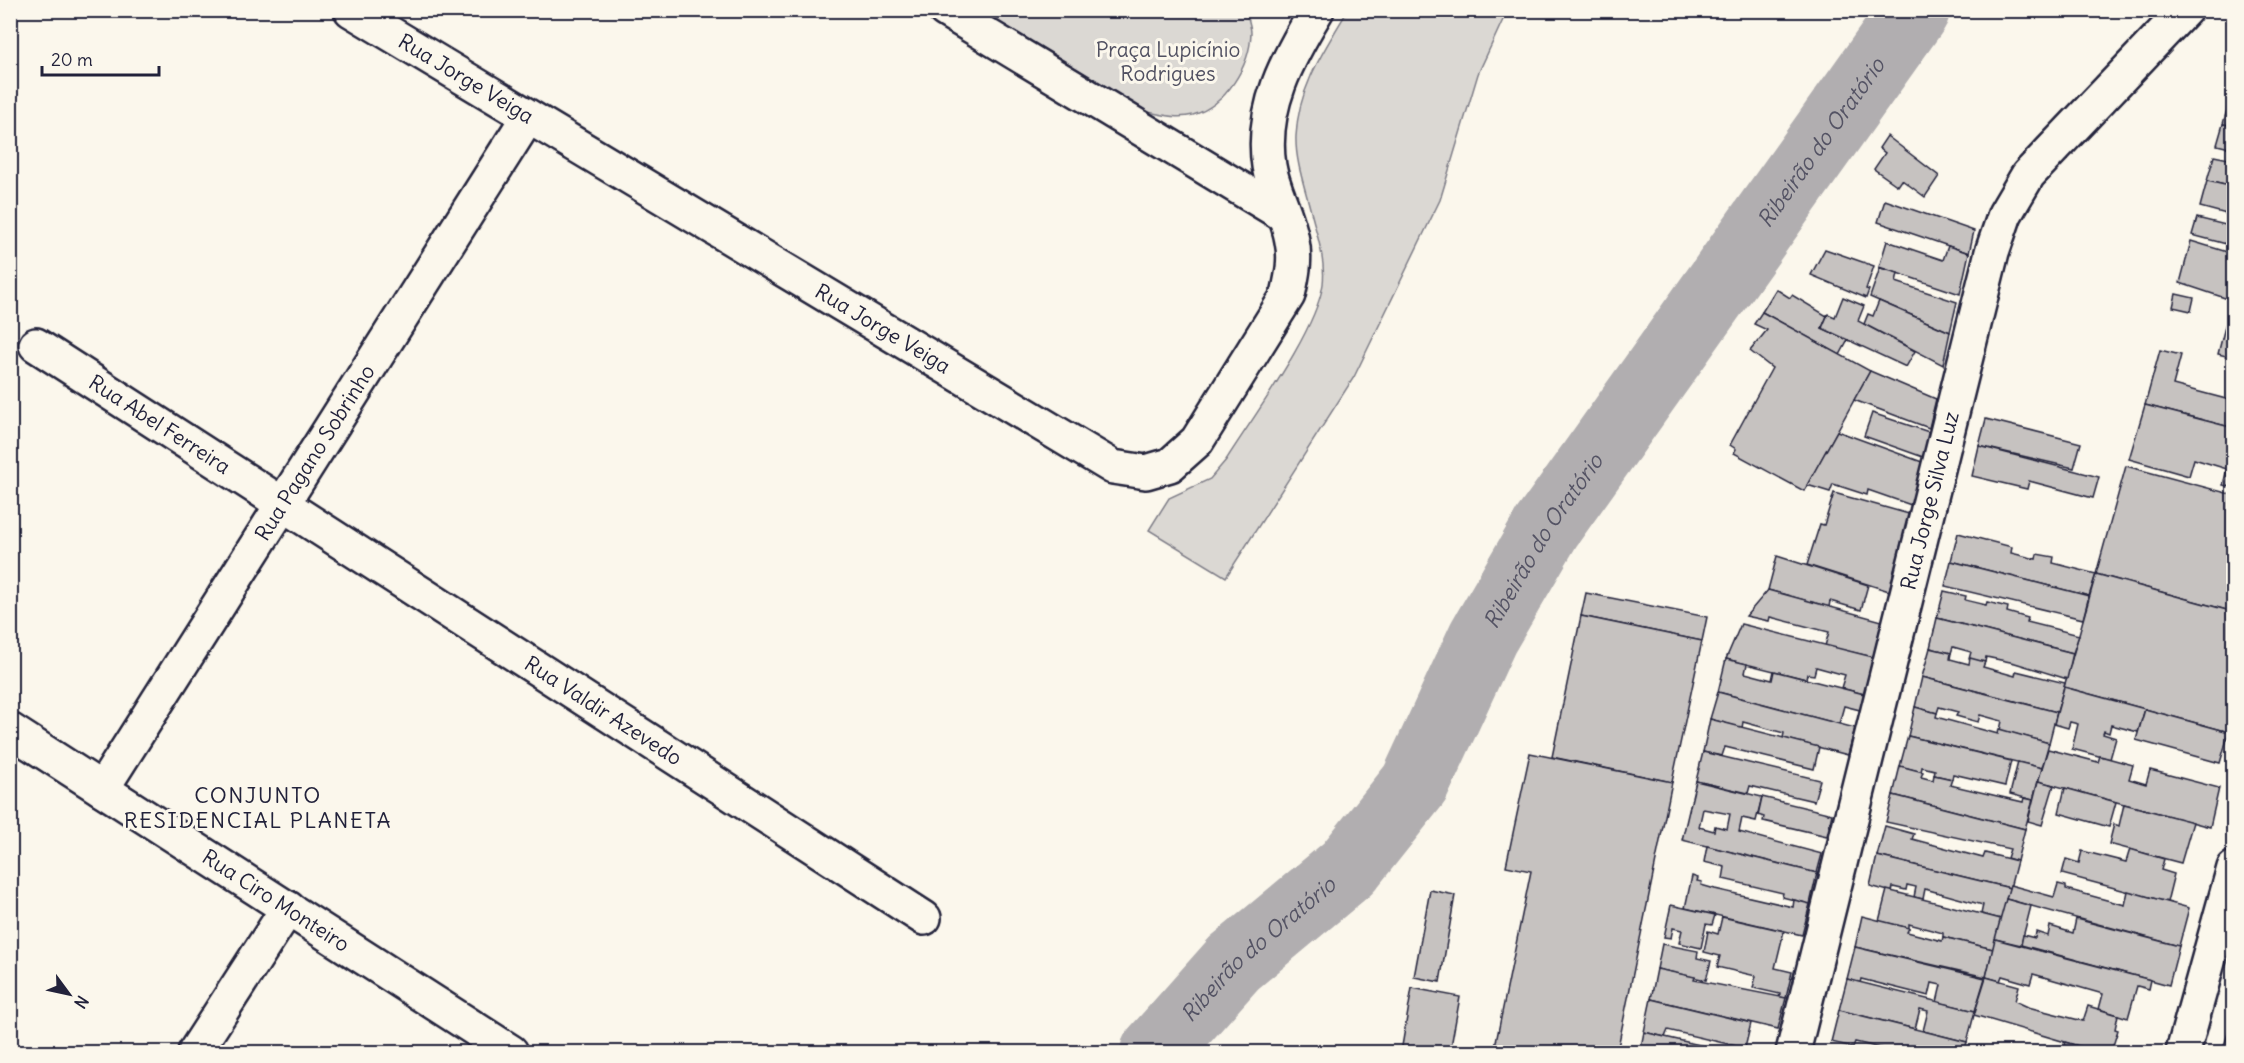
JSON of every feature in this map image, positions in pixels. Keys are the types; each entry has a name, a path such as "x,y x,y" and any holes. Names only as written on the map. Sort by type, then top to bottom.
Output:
{"street":[{"path":"945,10 1284,215"},
{"name":"Rua Jorge Silva Luz","path":"1793,1053 1989,263 2005,214 2028,175 2185,10"},
{"name":"Rua Jorge Veiga","path":"370,15 528,117 1113,467 1146,472 1170,465 1197,441 1288,295 1294,268 1292,240 1269,165 1268,121 1281,74 1312,12"},
{"name":"Rua Pagano Sobrinho","path":"102,789 528,117"},
{"name":"Rua Abel Ferreira","path":"36,345 282,504"},
{"name":"Rua Valdir Azevedo","path":"282,504 924,918"},
{"name":"Rua Ciro Monteiro","path":"10,730 511,1053"},
{"path":"2183,1053 2234,868"},
{"path":"195,1053 288,908"}],"green space":[{"path":"1348,10 1507,11 1478,74 1440,200 1354,377 1226,577 1149,530 1169,498 1210,479 1226,460 1282,374 1309,326 1318,304 1323,284 1323,265 1298,163 1296,136 1298,118 1307,86"},
{"name":"Praça Lupicínio Rodrigues","path":"981,11 1246,11 1251,33 1250,46 1234,83 1216,103 1193,115 1176,117 1148,112"}],"building":[{"path":"2234,85 2234,126 2223,124"},
{"path":"2223,124 2234,126 2234,149 2217,145"},
{"path":"1887,136 1939,176 1925,197 1902,180 1898,186 1874,169 1885,153 1879,148"},
{"path":"2214,156 2234,160 2234,187 2207,181"},
{"path":"2207,181 2234,187 2234,216 2200,207"},
{"path":"1885,200 1974,231 1969,253 1878,222"},
{"path":"2197,218 2234,227 2234,246 2192,235"},
{"path":"1887,241 1943,260 1948,246 1969,253 1960,294 1879,267"},
{"path":"2191,241 2234,254 2234,279 2228,299 2180,283"},
{"path":"1825,249 1874,266 1866,289 1869,290 1866,298 1811,275"},
{"path":"1880,268 1898,273 1896,282 1957,302 1950,332 1870,297"},
{"path":"1776,289 1790,298 1792,295 1827,316 1822,328 1848,340 1840,355 1762,312"},
{"path":"2176,294 2194,298 2191,311 2173,307"},
{"path":"1843,297 1864,306 1858,321 1915,351 1906,367 1822,328 1828,314 1835,317"},
{"path":"1879,301 1950,332 1943,365 1864,324 1868,314 1873,316"},
{"path":"2230,307 2234,308 2234,358 2218,354"},
{"path":"1762,312 1870,371 1804,491 1734,453 1736,449 1730,445 1772,368 1750,351 1767,330 1754,324"},
{"path":"2160,350 2181,355 2173,385 2230,400 2234,388 2234,424 2231,423 2230,427 2145,405"},
{"path":"1870,371 1936,399 1929,428 1854,400"},
{"path":"2145,405 2234,428 2234,488 2223,485 2227,469 2194,459 2189,476 2129,459"},
{"path":"1872,413 1929,432 1923,457 1864,436"},
{"path":"1986,419 2081,443 2074,468 1979,446"},
{"path":"1837,431 1922,462 1911,505 1868,490 1867,495 1833,484 1830,492 1807,485"},
{"path":"1979,446 2099,477 2093,498 2029,481 2027,489 1972,476"},
{"path":"2126,466 2234,495 2234,612 2096,574"},
{"path":"1834,493 1909,514 1889,591 1807,565 1820,524 1824,525"},
{"path":"1958,533 2012,547 2011,553 2036,559 2037,554 2054,557 2053,563 2096,574 2089,596 1951,561"},
{"path":"1777,556 1868,585 1861,610 1830,601 1829,607 1768,590"},
{"path":"1951,561 2089,596 2083,619 1945,586"},
{"path":"2096,574 2234,612 2234,715 2229,732 2064,687"},
{"path":"1768,590 1882,621 1873,657 1825,646 1829,632 1770,617 1769,621 1746,616"},
{"path":"1944,591 1966,596 1965,600 2008,607 2007,612 2028,618 2027,622 2079,635 2073,653 1937,618"},
{"path":"1586,593 1707,617 1702,641 1581,616"},
{"path":"1581,616 1702,641 1672,782 1552,757"},
{"path":"1937,618 2073,653 2067,679 2015,663 1986,657 1985,662 1969,659 1971,652 1953,647 1951,653 1930,648"},
{"path":"1741,624 1873,657 1864,694 1841,688 1845,675 1816,667 1814,675 1807,674 1806,679 1726,659"},
{"path":"1930,648 1951,653 1950,659 1969,664 1970,658 1985,662 1983,667 2015,676 2016,671 2065,683 2057,712 1922,677"},
{"path":"1726,659 1747,664 1745,673 1772,680 1774,671 1864,694 1860,710 1844,706 1839,724 1718,692"},
{"path":"1922,677 2057,712 2049,743 2000,730 2002,721 1980,715 1978,722 1956,716 1958,712 1939,707 1937,713 1915,707"},
{"path":"2064,687 2145,709 2138,732 2111,725 2109,733 2104,731 2103,734 2116,738 2110,759 2072,749 2078,724 2070,722 2068,728 2054,724"},
{"path":"1718,692 1855,728 1848,755 1783,738 1784,733 1743,722 1742,728 1710,719"},
{"path":"1915,707 1937,713 1936,717 1998,734 1999,729 2049,743 2042,768 1908,736"},
{"path":"2145,709 2229,732 2220,763 2136,740"},
{"path":"1710,719 1819,747 1814,769 1725,747 1722,756 1703,752"},
{"path":"1908,736 2011,761 2005,786 1953,774 1952,779 1934,775 1935,770 1922,767 1921,772 1900,766"},
{"path":"2048,749 2098,762 2100,756 2133,765 2129,779 2146,784 2150,770 2219,788 2210,827 2038,781"},
{"path":"1703,752 1820,780 1814,801 1750,786 1748,793 1696,781"},
{"path":"1530,753 1672,782 1617,1052 1494,1052 1531,871 1506,866"},
{"path":"2018,762 2042,768 2033,800 2010,794"},
{"path":"1900,766 1923,772 1921,777 1933,780 1934,775 1952,779 1950,785 2023,802 2024,798 2033,800 2025,829 1893,795"},
{"path":"1696,781 1762,797 1756,821 1742,818 1739,832 1822,854 1817,873 1682,840","holes":["1703,809 1730,814 1727,829 1715,826 1714,831 1699,827"]},
{"path":"2038,781 2054,785 2042,825 2028,821"},
{"path":"2065,788 2116,802 2109,827 2059,813"},
{"path":"1893,795 2025,829 2017,861 2007,858 2010,849 1886,822"},
{"path":"1762,797 1832,814 1827,836 1763,821 1764,817 1758,815"},
{"path":"2124,804 2193,822 2181,863 2109,844 2114,824 2119,826"},
{"path":"1885,826 1914,834 1912,839 1983,858 1985,853 2017,861 2010,888 1877,856"},
{"path":"1707,846 1817,873 1810,904 1782,897 1783,893 1723,879 1725,867 1704,862"},
{"path":"2130,849 2164,859 2161,870 2174,874 2167,902 2062,874 2066,859 2079,863 2082,851 2126,862"},
{"path":"1877,856 2010,888 2001,919 1981,914 1983,905 1925,889 1923,899 1914,897 1916,887 1907,885 1906,890 1893,887 1892,892 1870,886"},
{"path":"1692,876 1702,882 1701,885 1715,889 1793,907 1794,900 1810,904 1802,935 1685,908"},
{"path":"2058,884 2066,886 2066,889 2125,905 2128,891 2189,908 2179,946 2006,899 2010,885 2054,897"},
{"path":"1430,890 1455,895 1440,982 1414,977"},
{"path":"1887,890 2001,919 1993,949 1943,937 1943,933 1909,924 1909,928 1879,921"},
{"path":"2006,899 2031,906 2021,945 1995,939"},
{"path":"1671,905 1715,915 1712,925 1706,924 1701,948 1679,943 1682,930 1673,928 1671,938 1664,937"},
{"path":"1862,916 1909,928 1907,932 1942,941 1943,937 1993,949 1986,977 1855,947"},
{"path":"1722,917 1784,931 1775,968 1792,972 1786,998 1779,997 1780,994 1753,988 1756,976 1717,967 1720,956 1704,952 1708,931 1718,934"},
{"path":"2076,919 2179,946 2169,985 2021,945 2023,935 2035,938 2036,932 2048,936 2050,926 2073,933"},
{"path":"1995,939 2151,980 2149,989 2137,986 2128,1018 2099,1009 2103,994 2033,974 2030,984 2002,976 2000,981 1986,977"},
{"path":"1662,944 1698,951 1697,958 1711,961 1706,980 1657,969"},
{"path":"1855,947 1985,978 1975,1011 1937,1002 1941,985 1932,983 1929,996 1861,979 1860,983 1847,979"},
{"path":"1657,969 1695,977 1694,980 1786,998 1778,1029 1651,999"},
{"path":"1986,977 2019,986 2015,1001 2028,1007 2083,1021 2088,1006 2118,1015 2115,1029 2118,1030 2111,1052 2099,1052 1974,1015"},
{"path":"1847,979 1975,1011 1967,1042 1923,1031 1928,1011 1920,1009 1915,1029 1839,1010"},
{"path":"1412,988 1460,997 1450,1052 1401,1052"},
{"path":"1651,999 1751,1023 1745,1048 1668,1030 1665,1037 1644,1032"},
{"path":"1839,1010 1967,1042 1964,1052 1897,1052 1855,1042 1853,1047 1831,1042"},
{"path":"2229,1030 2234,1032 2234,1052 2222,1052"},
{"path":"1644,1032 1665,1037 1730,1052 1640,1052"},
{"path":"2064,1042 2099,1052 2066,1052"}],"waterway":[{"name":"Ribeirão do Oratório","path":"1155,1052 1234,963 1348,868 1415,784 1483,637 1547,527 1915,10"}],"district":[{"name":"CONJUNTO RESIDENCIAL PLANETA","path":"258,808"}]}
